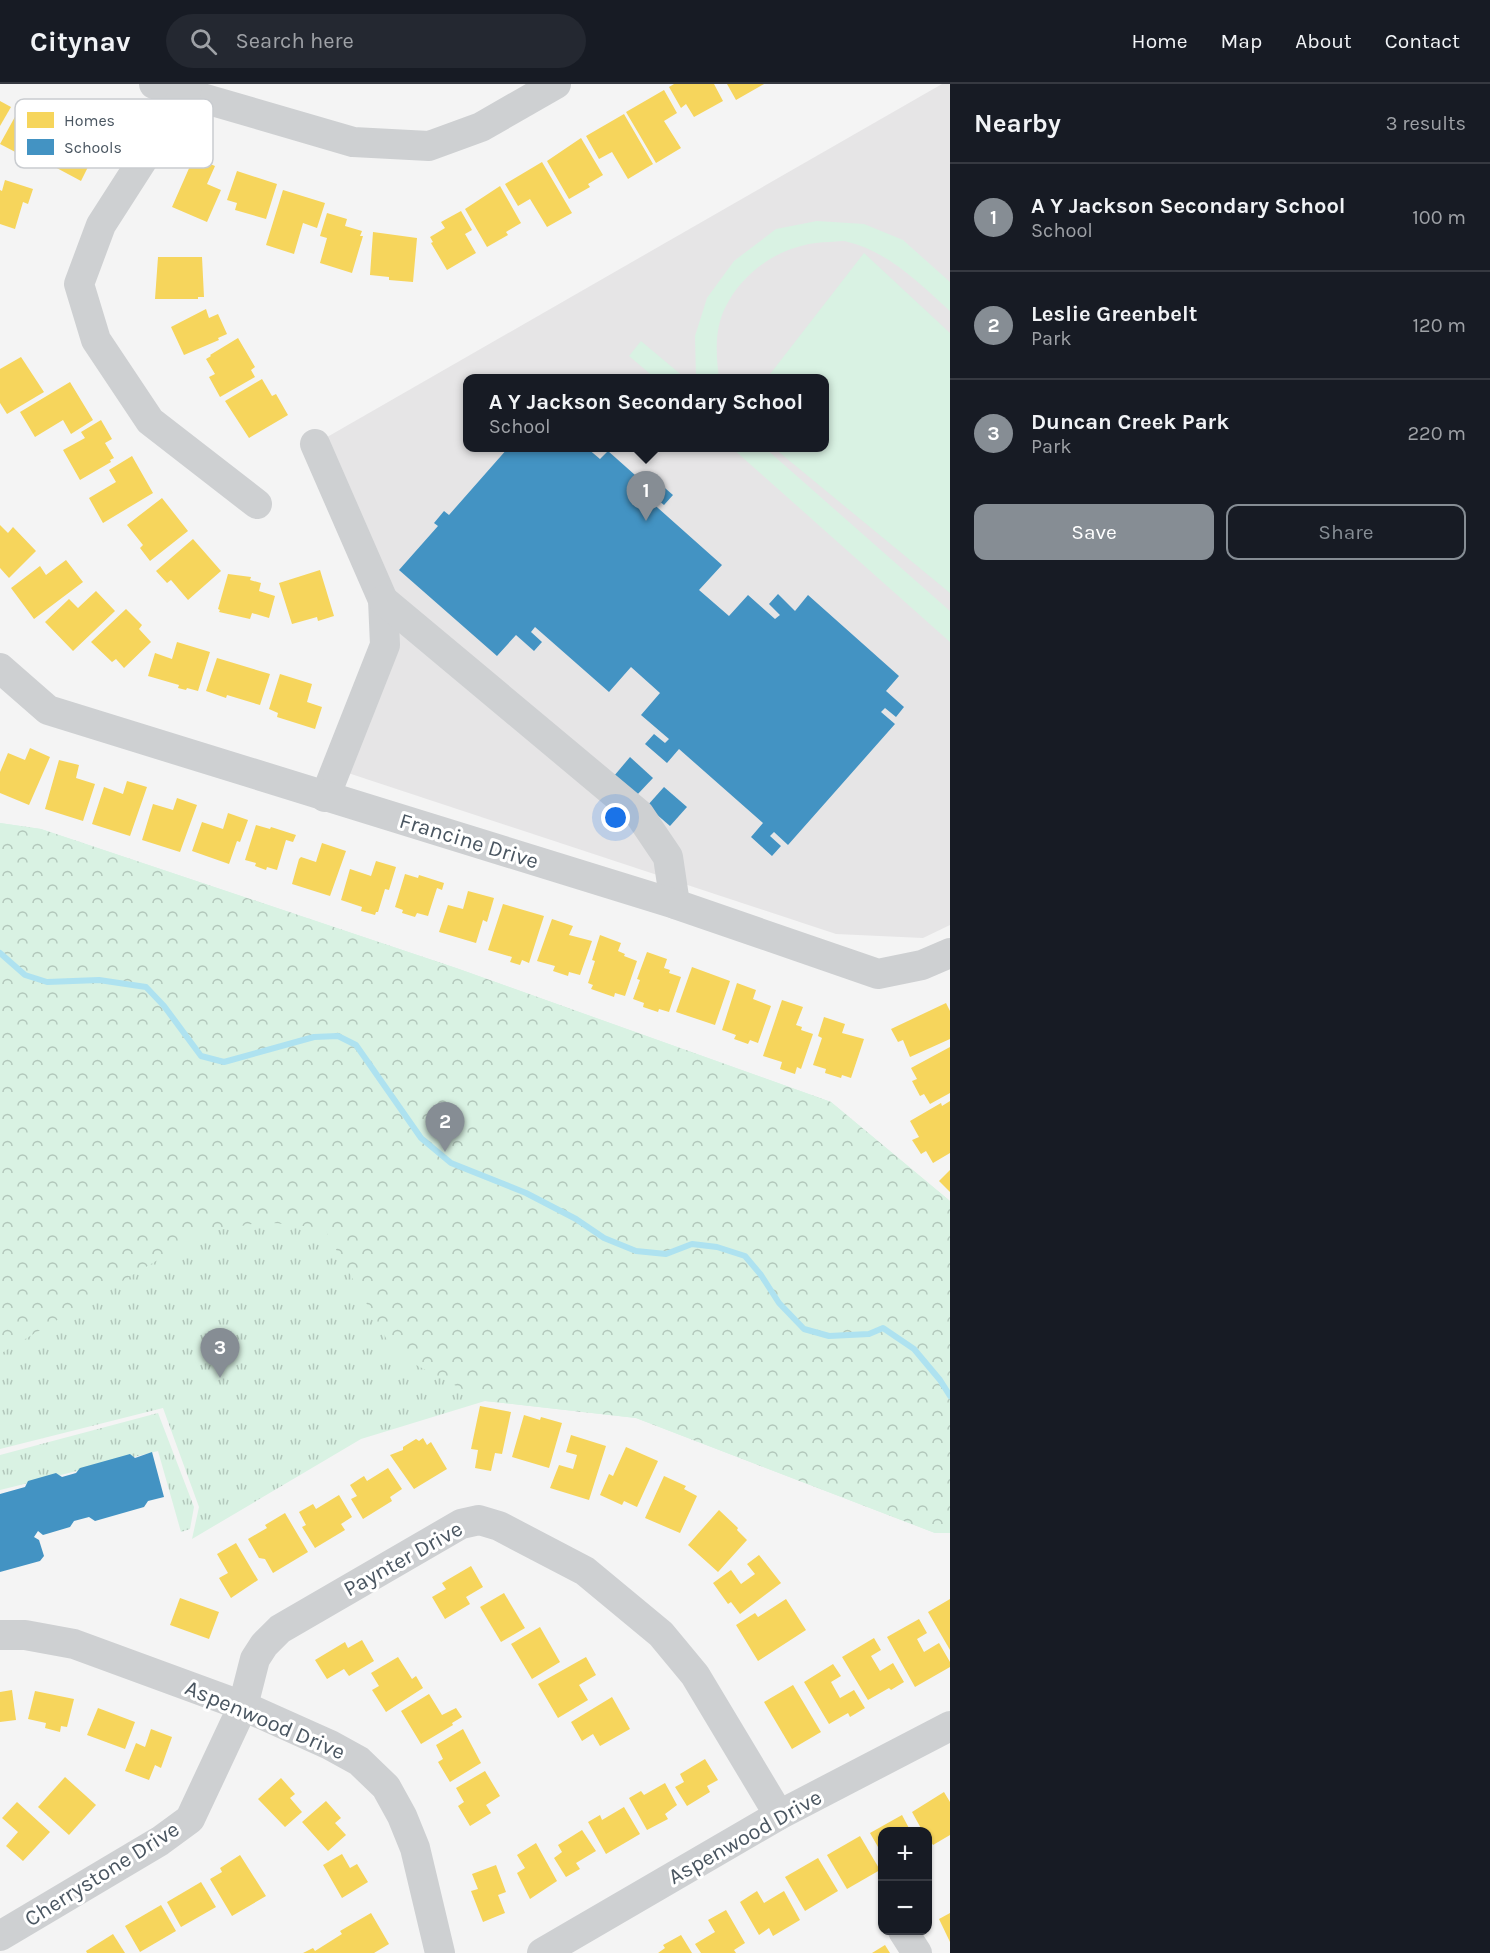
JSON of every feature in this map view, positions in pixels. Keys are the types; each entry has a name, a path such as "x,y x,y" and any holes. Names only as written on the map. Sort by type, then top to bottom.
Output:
{"street":[{"path":"154,84 186,89 353,142 429,146 482,127 556,84"},
{"path":"137,168 101,225 79,284 96,340 150,421 257,504"},
{"path":"315,444 383,600 384,645 325,797"},
{"path":"383,600 639,814 668,858 675,904"},
{"name":"Francine Drive","path":"0,668 48,710 675,904 878,974 922,965 950,953"},
{"name":"Paynter Drive","path":"243,1706 255,1659 264,1645 280,1629 461,1524 479,1520 499,1526 585,1571 661,1634 695,1675 779,1815"},
{"name":"Aspenwood Drive","path":"0,1635 25,1635 74,1644 243,1706 330,1745 359,1761 386,1787 402,1816 415,1848 441,1953"},
{"name":"Cherrystone Drive","path":"0,1936 160,1841 190,1819 243,1706"},
{"name":"Aspenwood Drive","path":"542,1953 779,1815 950,1726"},
{"path":"906,1935 917,1953"}],"shaded area":[{"path":"942,84 950,84 950,925 923,938 836,934 336,769 371,647 370,598 315,444"}],"green space":[{"path":"817,221 864,224 903,240 950,282 950,311 903,270 877,253 846,241 814,243 783,252 756,269 744,280 726,306 719,324 717,351 719,374 696,374 695,336 707,298 734,261 776,229"},
{"path":"864,253 950,333 950,593 779,452 829,452 829,374 770,374"},
{"path":"641,341 680,374 650,374 629,356"},
{"path":"736,452 770,452 950,611 950,642"},
{"path":"0,823 41,829 459,969 831,1102 950,1201 950,1533 935,1533 636,1418 485,1401 361,1439 192,1539 199,1507 163,1408 0,1449"},
{"path":"0,823 41,829 459,969 831,1102 950,1201 950,1533 935,1533 636,1418 485,1401 395,1354 324,1228 263,1222 203,1233 0,1354"},
{"path":"158,1413 194,1507 190,1529 181,1532 158,1451 0,1490 0,1455"}],"building: Homes":[{"path":"674,84 714,84 723,101 694,117 686,104 681,108 669,87"},
{"path":"727,84 764,84 736,100"},
{"path":"664,90 677,113 664,121 681,148 656,163 626,112"},
{"path":"0,101 11,107 0,126"},
{"path":"624,114 653,164 628,179 612,152 599,159 586,136"},
{"path":"15,117 15,152 0,144"},
{"path":"581,138 603,175 588,184 590,187 569,199 547,161"},
{"path":"542,162 572,213 547,227 530,199 518,206 505,184"},
{"path":"213,165 215,166 207,184 221,190 207,222 172,207 189,168 213,168"},
{"path":"57,168 88,168 81,181"},
{"path":"237,171 277,184 266,219 235,210 237,203 227,200"},
{"path":"5,180 33,189 28,204 23,202 15,229 0,224 0,190 2,191"},
{"path":"500,186 521,223 506,232 508,235 487,247 465,209"},
{"path":"283,190 325,203 317,228 303,223 294,254 266,245"},
{"path":"461,211 472,230 465,234 476,253 447,270 431,243 433,242 430,237 445,228 441,222"},
{"path":"327,213 347,219 345,226 362,231 360,236 363,236 352,273 320,263 327,238 320,236"},
{"path":"373,232 417,238 413,282 389,280 389,277 370,275"},
{"path":"158,257 202,257 204,297 155,299"},
{"path":"206,309 209,318 218,314 227,334 218,338 219,340 184,355 171,327"},
{"path":"238,338 255,367 251,370 255,377 220,397 209,377 215,374 206,359"},
{"path":"21,357 44,392 7,414 0,403 0,369"},
{"path":"262,379 272,396 276,394 288,415 249,438 225,401"},
{"path":"70,382 93,420 71,434 63,420 35,437 20,412"},
{"path":"101,420 112,439 105,443 114,458 80,480 63,450 85,438 81,432"},
{"path":"132,456 153,493 103,523 89,498 116,482 109,470"},
{"path":"162,498 188,531 150,561 140,548 143,545 127,525"},
{"path":"0,525 8,533 13,527 36,551 9,578 0,568"},
{"path":"193,539 221,571 188,600 171,580 167,583 156,571"},
{"path":"66,560 83,582 34,619 11,588 40,566 46,575"},
{"path":"320,570 334,616 318,621 317,617 292,624 279,583"},
{"path":"228,574 251,577 250,580 261,583 259,591 275,596 269,618 252,613 250,619 219,612"},
{"path":"96,591 115,611 73,651 45,622 69,599 78,608"},
{"path":"126,609 142,625 139,629 151,642 124,668 116,659 112,662 91,642"},
{"path":"177,642 210,652 198,691 178,688 179,685 148,676 155,653 172,659"},
{"path":"217,658 270,674 260,705 206,691"},
{"path":"280,674 312,684 307,702 322,707 315,729 277,717 278,713 269,709"},
{"path":"30,748 50,757 29,805 0,793 0,772 8,753 25,760"},
{"path":"59,760 79,765 76,778 95,784 83,821 45,809"},
{"path":"127,781 147,787 130,836 92,824 104,787 123,794"},
{"path":"177,798 197,805 180,852 142,840 153,804 173,810"},
{"path":"228,813 248,820 229,864 192,851 202,822 223,829"},
{"path":"256,825 296,835 293,842 286,840 277,870 267,867 266,870 255,866 256,863 245,860"},
{"path":"322,843 346,851 330,896 292,884 299,859 301,857 316,862"},
{"path":"376,861 396,867 389,890 385,889 375,915 361,911 362,907 341,900 350,869 371,876"},
{"path":"405,874 418,878 419,875 444,883 442,890 437,888 428,916 417,913 415,917 402,913 403,910 395,907"},
{"path":"468,891 494,898 487,922 483,920 476,943 439,932 448,905 463,909"},
{"path":"503,904 544,916 529,963 522,960 520,965 510,962 512,957 488,950"},
{"path":"552,919 573,926 569,935 592,941 580,975 569,972 568,976 553,971 555,966 537,961"},
{"path":"600,935 621,943 618,951 637,961 625,996 615,993 614,997 591,989 593,985 588,983"},
{"path":"647,952 667,959 664,968 670,970 669,973 681,977 669,1012 659,1009 658,1012 643,1007 644,1003 633,999 640,980 637,979"},
{"path":"692,967 730,981 715,1025 676,1012"},
{"path":"737,983 756,990 753,999 771,1006 758,1043 750,1040 748,1044 734,1039 736,1035 722,1030"},
{"path":"782,1000 803,1007 796,1025 802,1027 801,1030 813,1034 801,1069 797,1067 795,1074 780,1069 782,1062 763,1056"},
{"path":"946,1003 950,1011 950,1039 910,1057 903,1040 898,1042 891,1029"},
{"path":"824,1017 845,1024 842,1033 864,1039 851,1078 842,1075 841,1078 825,1073 826,1069 813,1065 822,1038 818,1036"},
{"path":"950,1047 950,1093 930,1104 924,1094 920,1096 912,1081 917,1079 911,1068"},
{"path":"950,1101 950,1153 933,1163 926,1151 921,1154 912,1140 919,1137 910,1121 941,1103 942,1106"},
{"path":"950,1170 950,1192 939,1181"},
{"path":"480,1406 511,1412 502,1454 495,1453 491,1471 475,1468 478,1450 471,1449"},
{"path":"524,1415 562,1423 549,1468 512,1457"},
{"path":"571,1435 606,1446 589,1500 550,1488 559,1465 573,1469 577,1455 566,1452"},
{"path":"423,1438 427,1445 431,1442 447,1469 414,1489 390,1455 403,1450 403,1447 416,1439 419,1441"},
{"path":"626,1447 658,1461 637,1507 624,1501 622,1505 600,1495 609,1474 613,1476"},
{"path":"388,1468 402,1489 390,1497 392,1501 363,1519 351,1499 357,1496 350,1485 364,1476 367,1481"},
{"path":"664,1476 686,1486 684,1489 697,1496 680,1533 645,1518"},
{"path":"339,1495 352,1517 341,1524 345,1530 315,1548 302,1527 306,1525 299,1512 313,1504 316,1509"},
{"path":"719,1510 747,1540 718,1572 688,1545"},
{"path":"285,1513 308,1552 273,1573 265,1559 259,1558 248,1539 267,1528 265,1525"},
{"path":"236,1543 258,1580 231,1598 219,1578 228,1573 217,1554"},
{"path":"759,1555 781,1583 740,1614 731,1602 728,1604 713,1583 731,1570 741,1584 755,1574 747,1564"},
{"path":"471,1566 483,1587 466,1597 470,1604 445,1619 432,1597 446,1589 442,1583"},
{"path":"504,1593 525,1628 501,1642 480,1607"},
{"path":"180,1598 219,1612 209,1639 170,1625"},
{"path":"786,1599 806,1630 758,1661 736,1625 755,1613 758,1617"},
{"path":"950,1599 950,1650 928,1612"},
{"path":"919,1619 927,1633 917,1639 924,1652 939,1643 950,1662 950,1667 915,1687 887,1637"},
{"path":"540,1627 560,1662 532,1679 511,1644"},
{"path":"874,1638 881,1650 871,1656 880,1671 893,1663 904,1682 868,1700 842,1657"},
{"path":"362,1640 374,1661 349,1676 344,1669 327,1679 315,1660 345,1642 348,1648"},
{"path":"398,1657 412,1679 416,1676 423,1688 386,1712 372,1690 379,1686 371,1673"},
{"path":"586,1657 596,1675 579,1685 588,1700 558,1718 538,1684"},
{"path":"833,1664 841,1676 831,1682 840,1698 854,1690 865,1708 850,1717 848,1713 829,1724 804,1682"},
{"path":"793,1685 821,1732 792,1749 764,1702"},
{"path":"12,1690 16,1720 0,1722 0,1692"},
{"path":"35,1691 74,1699 67,1727 61,1726 60,1732 45,1728 46,1723 28,1719"},
{"path":"429,1694 442,1715 456,1708 462,1717 421,1744 401,1711"},
{"path":"612,1697 630,1729 600,1746 593,1734 582,1741 571,1722"},
{"path":"98,1708 135,1722 125,1749 87,1735"},
{"path":"151,1729 172,1737 161,1768 155,1765 149,1780 125,1771 136,1743 145,1747"},
{"path":"463,1729 481,1763 450,1782 438,1762 443,1759 436,1745"},
{"path":"705,1759 718,1780 707,1786 710,1792 687,1806 675,1787 684,1782 680,1774"},
{"path":"485,1771 500,1796 486,1805 491,1813 470,1826 458,1806 464,1802 456,1788"},
{"path":"65,1777 96,1805 69,1835 38,1807"},
{"path":"281,1778 295,1794 290,1798 302,1812 285,1827 258,1799"},
{"path":"665,1783 677,1805 665,1814 668,1819 647,1830 629,1798 641,1791 644,1795"},
{"path":"944,1792 950,1802 950,1835 933,1845 932,1827 920,1827 912,1812"},
{"path":"326,1801 341,1818 335,1823 346,1835 328,1851 302,1822"},
{"path":"17,1802 50,1832 23,1861 6,1846 18,1832 2,1818"},
{"path":"624,1807 640,1834 606,1854 588,1822 600,1815 602,1820"},
{"path":"902,1815 908,1827 881,1827"},
{"path":"878,1828 878,1847 870,1833"},
{"path":"582,1830 596,1851 576,1863 580,1869 566,1877 554,1858 562,1852 558,1845"},
{"path":"860,1836 878,1867 878,1871 847,1889 827,1855"},
{"path":"536,1843 557,1881 530,1899 517,1873 525,1868 517,1855"},
{"path":"342,1854 350,1868 357,1864 368,1882 342,1898 323,1865"},
{"path":"240,1855 266,1896 232,1916 210,1879 222,1872 220,1868"},
{"path":"818,1858 838,1891 805,1911 785,1877"},
{"path":"496,1865 506,1892 498,1895 505,1913 483,1922 471,1891 478,1889 472,1874"},
{"path":"201,1882 216,1907 181,1927 167,1902"},
{"path":"757,1891 764,1903 784,1891 800,1920 773,1936 769,1928 759,1935 740,1902"},
{"path":"161,1905 176,1931 140,1952 125,1926"},
{"path":"726,1910 745,1943 734,1950 736,1953 701,1953 695,1944 715,1932 708,1920"},
{"path":"371,1913 389,1944 374,1953 303,1953 313,1948 315,1951 342,1934 340,1931"},
{"path":"950,1913 950,1942 939,1919"},
{"path":"113,1934 125,1953 87,1953 86,1951"},
{"path":"681,1935 692,1953 658,1953 665,1948 663,1945"},
{"path":"885,1945 890,1953 872,1953"}],"building: Schools":[{"path":"504,452 592,452 600,459 609,452 644,483 651,476 673,495 664,505 652,495 649,500 722,565 699,590 729,616 748,595 775,619 780,615 769,604 778,594 795,611 808,595 899,676 886,691 904,707 896,717 885,708 881,712 895,724 788,845 774,832 770,836 781,846 772,856 751,837 763,823 679,749 667,763 645,744 654,734 665,743 669,739 641,715 660,693 631,667 609,692 535,627 531,632 542,642 534,651 516,635 497,656 399,570 438,526 434,523 444,511 449,515"},
{"path":"630,757 653,778 636,796 614,776"},
{"path":"664,787 687,807 670,826 647,806"},
{"path":"152,1452 164,1497 148,1501 144,1507 95,1521 89,1517 74,1521 70,1527 43,1535 38,1531 34,1537 39,1540 44,1556 40,1561 0,1572 0,1494 25,1487 28,1481 56,1473 62,1477 76,1473 80,1468 130,1454 135,1458"}],"waterway":[{"path":"0,953 25,975 47,982 99,980 146,987 164,1006 201,1056 224,1062 314,1037 338,1036 356,1045 421,1138 451,1163 526,1193 576,1219 604,1238 636,1251 666,1254 692,1244 717,1247 745,1256 761,1275 779,1303 804,1329 829,1336 869,1334 883,1328 914,1349 950,1396"}],"place":[{"name":"A Y Jackson Secondary School","path":"646,521"},
{"name":"Leslie Greenbelt","path":"445,1152"},
{"name":"Duncan Creek Park","path":"220,1378"}]}
